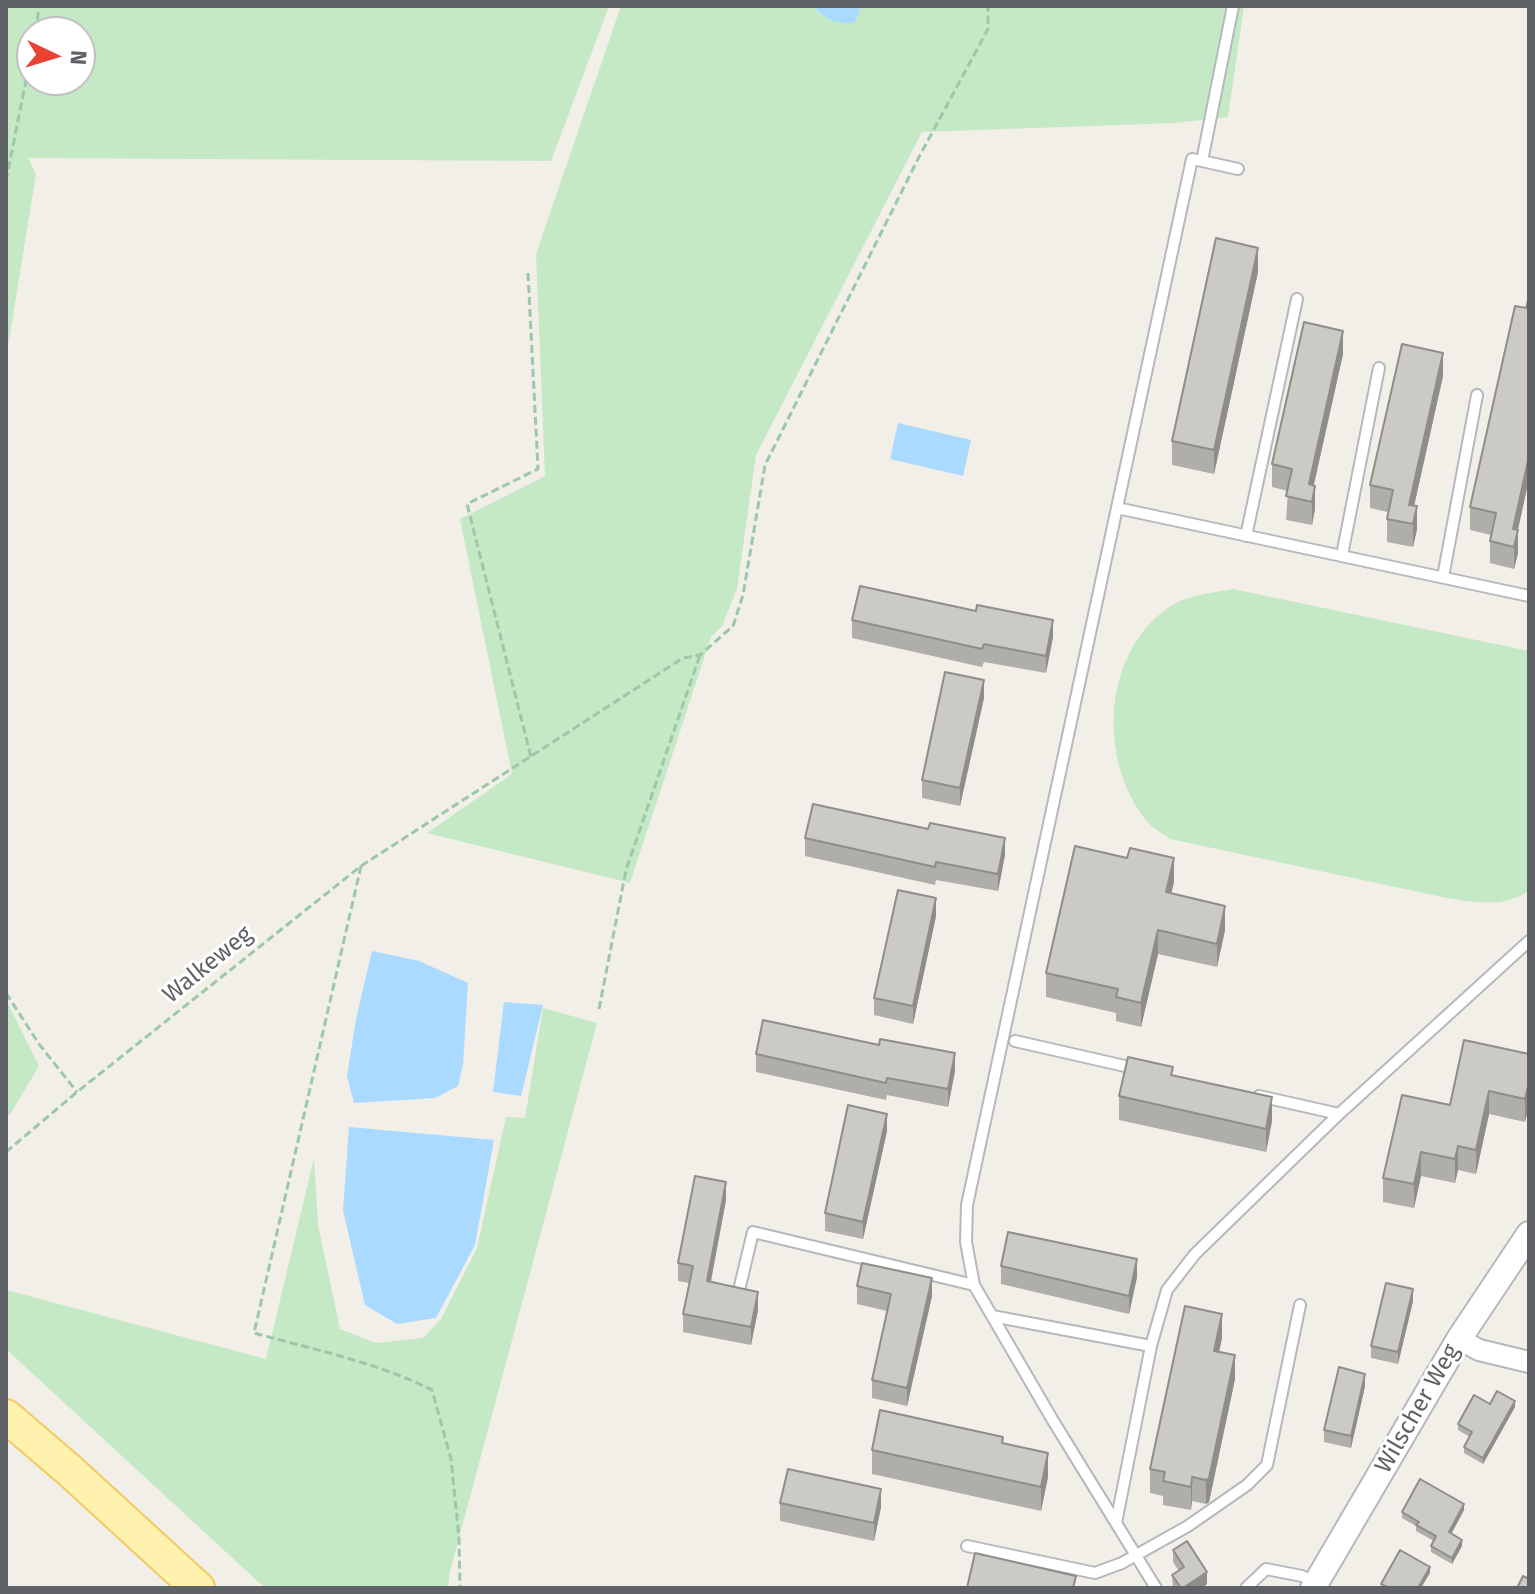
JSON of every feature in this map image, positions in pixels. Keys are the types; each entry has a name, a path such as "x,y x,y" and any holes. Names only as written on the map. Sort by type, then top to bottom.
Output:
{"main road":[{"path":"6,1416 198,1588"}],"street":[{"name":"Wilscher Weg","path":"1314,1585 1459,1339 1529,1234"},
{"path":"1459,1339 1479,1350 1529,1362"}],"lane":[{"path":"1202,161 1233,6"},
{"path":"1156,1588 1028,1380 974,1285 966,1242 967,1205 1192,159 1238,169"},
{"path":"1246,536 1297,299"},
{"path":"1342,555 1379,368"},
{"path":"1443,577 1477,395"},
{"path":"1117,508 1529,596"},
{"path":"1116,1523 1151,1346 1167,1290 1195,1254 1339,1114 1529,941"},
{"path":"1015,1041 1154,1072"},
{"path":"1247,1093 1339,1114"},
{"path":"740,1286 753,1232 974,1285"},
{"path":"967,1546 1095,1573 1122,1563 1188,1526 1247,1485 1267,1465 1300,1305"},
{"path":"992,1316 1151,1346"},
{"path":"1246,1588 1266,1569 1302,1576 1314,1585"}],"path":[{"path":"599,1009 626,870 700,655 733,626 743,595 765,465 919,157 988,29 988,6"},
{"path":"6,181 23,96"},
{"path":"528,273 538,469 467,504 532,757"},
{"name":"Walkeweg","path":"6,1152 361,866 683,658 700,655"},
{"path":"361,866 254,1333 412,1379 432,1390 451,1459 459,1538 460,1588"},
{"path":"6,993 39,1044 77,1092"}],"green space":[{"path":"6,6 609,6 551,161 28,158 36,174 6,359"},
{"path":"621,6 813,6 821,15 860,11 859,6 1244,6 1228,117 1174,123 922,132 756,455 737,589 722,626 711,637 630,883 427,833 512,774 460,519 545,476 536,254"},
{"path":"1233,589 1529,651 1529,891 1501,902 1452,899 1170,839 1148,823 1130,796 1114,739 1114,709 1119,679 1130,652 1146,628 1168,608 1191,597"},
{"path":"6,1000 39,1066 6,1117"},
{"path":"543,1008 597,1023 450,1571 448,1588 265,1588 6,1349 6,1290 266,1359 314,1158 318,1225 340,1329 376,1343 423,1338 441,1319 477,1248 506,1117 525,1118"}],"water":[{"path":"813,6 859,6 860,11 854,23 842,23 826,18"},
{"path":"898,423 971,440 963,476 890,459"},
{"path":"372,951 419,961 468,983 463,1065 458,1086 435,1098 354,1103 347,1076"},
{"path":"504,1002 543,1005 521,1096 493,1092"},
{"path":"349,1127 494,1140 475,1245 436,1318 397,1324 365,1305 343,1211"}],"building":[{"path":"1216,238 1258,248 1214,450 1172,441"},
{"path":"1529,297 1529,456 1513,529 1518,530 1514,547 1490,541 1496,513 1470,507 1515,306 1526,308"},
{"path":"1304,322 1343,331 1309,484 1315,486 1312,502 1286,496 1292,469 1272,464"},
{"path":"1402,344 1443,353 1409,505 1417,506 1413,524 1387,519 1393,490 1370,485"},
{"path":"860,586 976,611 977,605 1053,620 1046,656 984,644 982,649 852,620"},
{"path":"945,672 984,680 960,788 922,780"},
{"path":"813,804 928,829 930,823 1005,838 998,874 936,862 935,867 805,838"},
{"path":"1075,846 1127,858 1130,848 1174,858 1166,892 1225,906 1217,944 1158,930 1141,1003 1116,997 1118,989 1046,973"},
{"path":"898,890 936,898 913,1006 874,998"},
{"path":"763,1020 879,1045 880,1039 955,1053 948,1089 887,1078 886,1083 756,1054"},
{"path":"1464,1040 1529,1054 1529,1082 1525,1099 1489,1091 1476,1150 1458,1146 1455,1159 1421,1152 1414,1184 1383,1178 1402,1095 1450,1105"},
{"path":"1128,1057 1173,1067 1171,1075 1272,1097 1266,1129 1119,1096"},
{"path":"848,1105 887,1114 863,1222 825,1213"},
{"path":"695,1176 726,1182 707,1281 758,1292 751,1327 683,1314 693,1266 678,1263"},
{"path":"1008,1232 1137,1259 1129,1296 1001,1266"},
{"path":"862,1263 932,1278 907,1388 872,1380 891,1294 857,1286"},
{"path":"1386,1283 1413,1289 1398,1352 1371,1346"},
{"path":"1185,1306 1222,1314 1214,1351 1235,1355 1209,1478 1192,1477 1191,1487 1163,1481 1165,1472 1150,1469"},
{"path":"1339,1367 1365,1374 1351,1436 1324,1430"},
{"path":"1497,1391 1515,1401 1483,1458 1464,1447 1472,1432 1458,1424 1474,1395 1490,1404"},
{"path":"880,1410 1003,1437 1002,1443 1048,1453 1041,1487 872,1450"},
{"path":"788,1469 881,1489 874,1523 780,1503"},
{"path":"1420,1479 1464,1504 1449,1532 1462,1540 1452,1558 1431,1546 1436,1536 1416,1525 1419,1522 1402,1512"},
{"path":"1187,1541 1207,1572 1181,1588 1172,1575 1184,1567 1173,1550"},
{"path":"1400,1550 1430,1567 1418,1588 1389,1588 1381,1584"},
{"path":"975,1553 1076,1576 1073,1588 967,1588"},
{"path":"1523,1576 1529,1579 1529,1588 1517,1588"}]}
